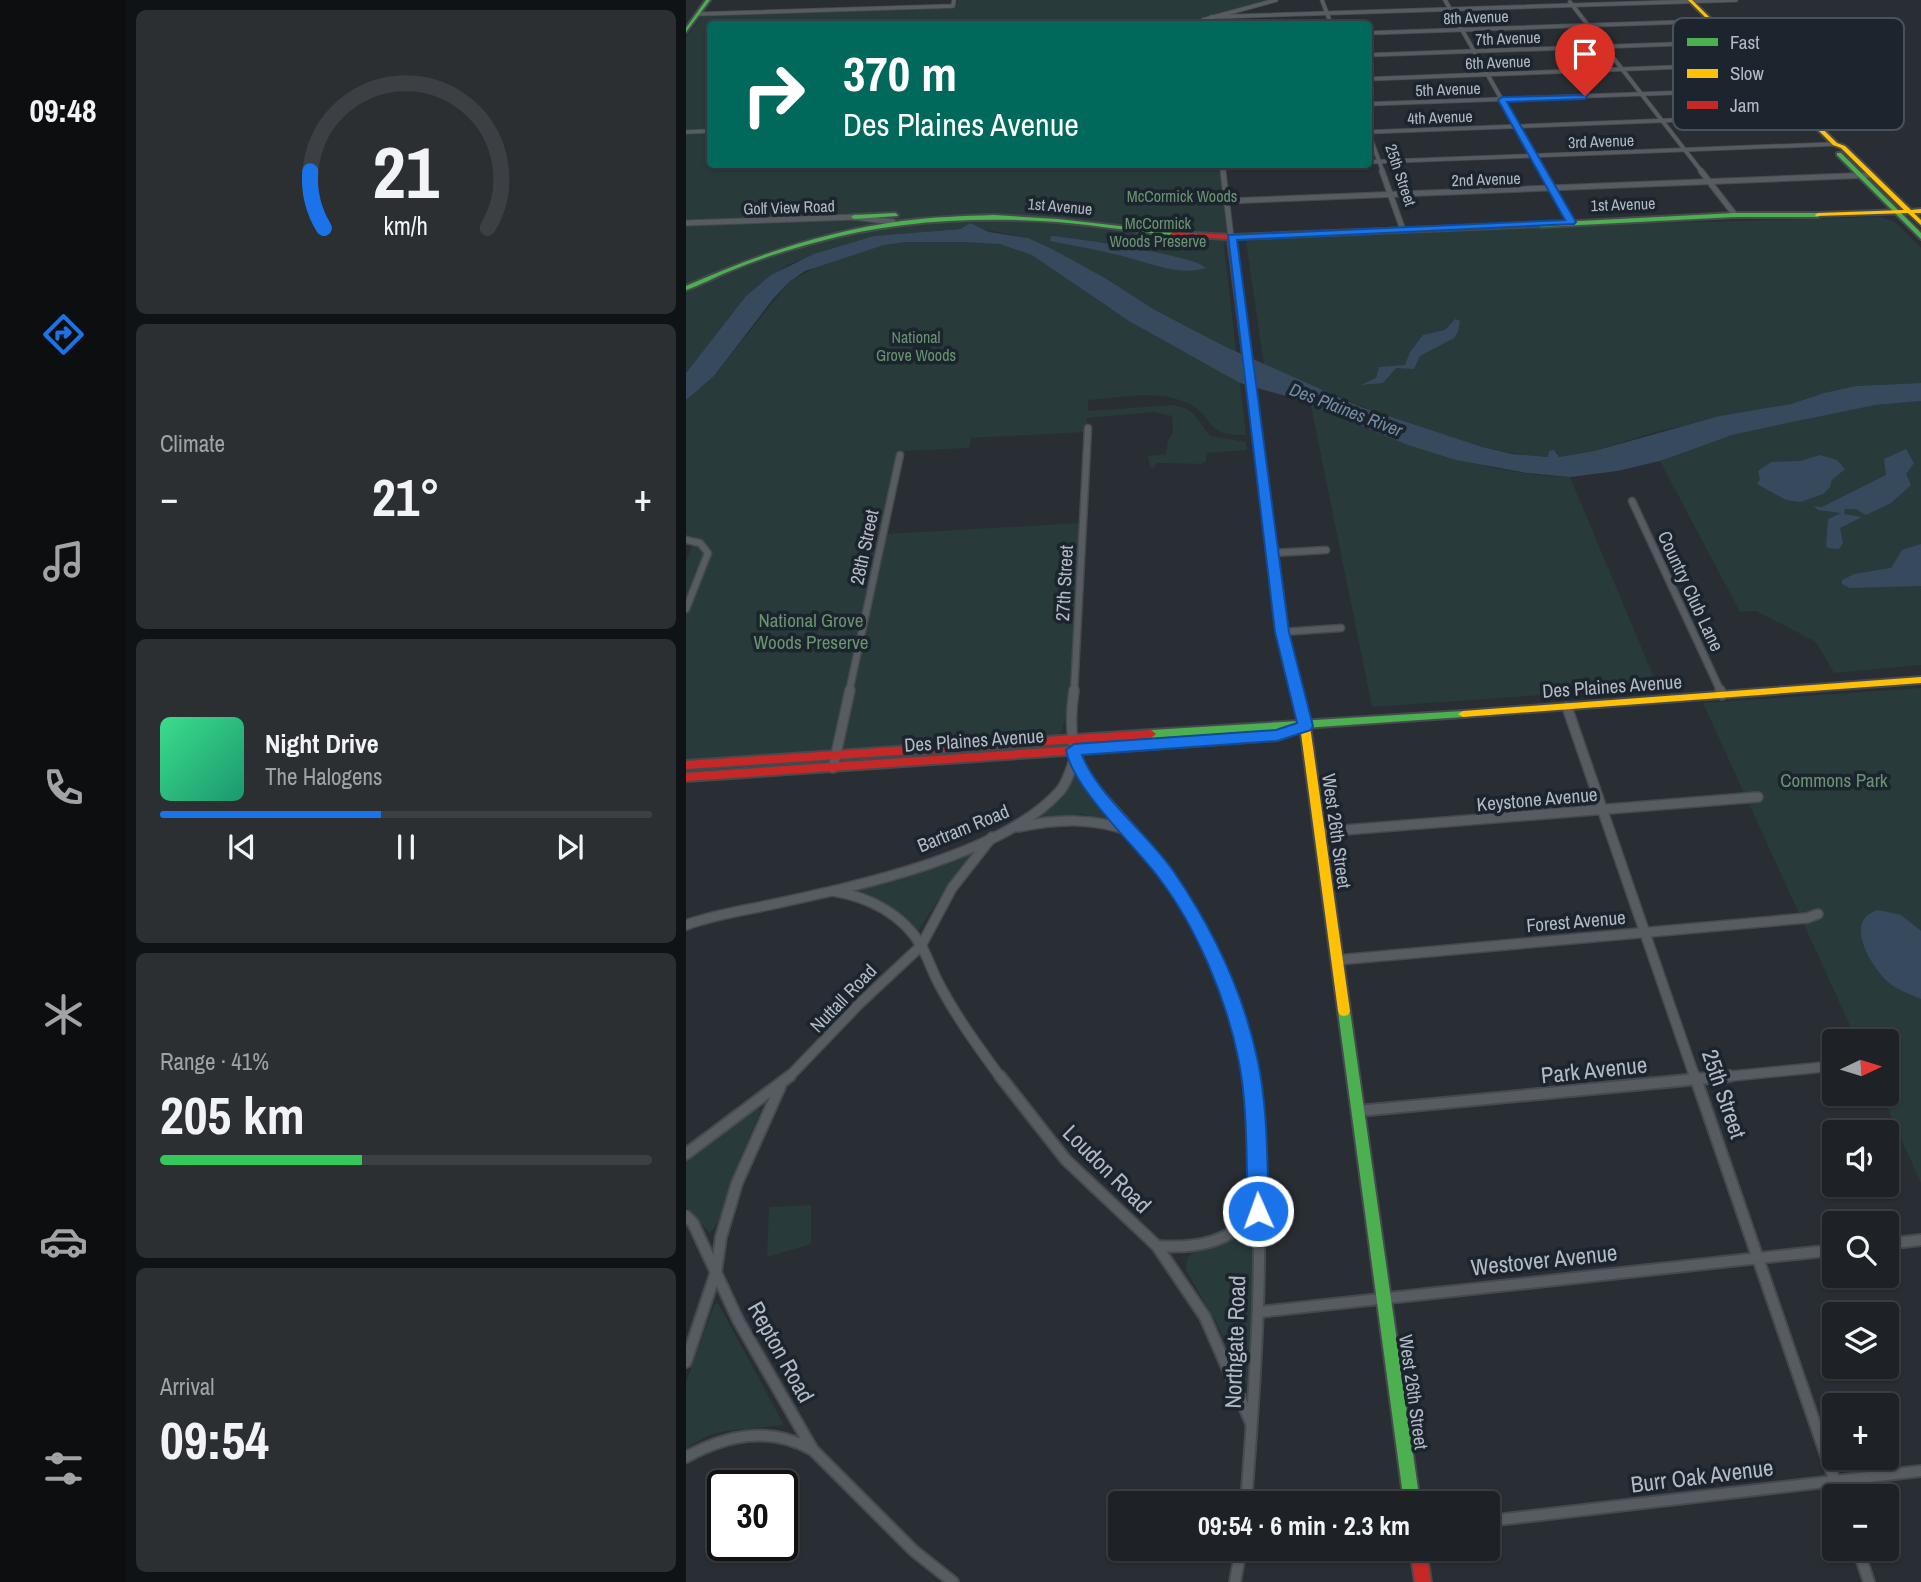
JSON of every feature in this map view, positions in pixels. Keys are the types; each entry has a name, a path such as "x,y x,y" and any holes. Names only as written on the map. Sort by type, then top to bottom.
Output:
{"main road":[{"path":"687,30 708,0"},
{"path":"1691,1 1708,18"},
{"path":"1821,130 1890,192 1921,237"},
{"path":"1835,144 1832,147 1875,190 1921,223"},
{"path":"1871,211 1879,203 1875,190"},
{"path":"1890,192 1921,205"},
{"name":"1st Avenue","path":"686,288 733,265 775,250 837,232 893,222 990,217 1231,237 1735,215 1752,217 1871,211 1905,212 1921,205"},
{"path":"1871,211 1889,215 1905,212"},
{"path":"855,217 961,214 990,217"},
{"name":"West 26th Street","path":"1231,237 1282,632 1305,726 1410,1491"},
{"name":"Des Plaines Avenue","path":"686,777 1277,736 1305,726 1921,680"},
{"name":"Des Plaines Avenue","path":"686,765 836,755 1074,749"},
{"path":"1420,1561 1423,1582"}],"street":[{"path":"698,15 953,6 954,0"},
{"path":"1203,21 1276,0"},
{"path":"1322,0 1330,21"},
{"path":"1445,0 1571,222"},
{"path":"1568,0 1735,215"},
{"path":"1211,17 1736,0"},
{"path":"827,10 832,1"},
{"name":"8th Avenue","path":"1372,33 1673,22"},
{"name":"7th Avenue","path":"1372,55 1673,44"},
{"name":"6th Avenue","path":"1372,79 1673,67"},
{"name":"5th Avenue","path":"1372,104 1673,93"},
{"name":"4th Avenue","path":"1372,132 1673,121"},
{"path":"686,132 707,131"},
{"name":"25th Street","path":"1372,140 1403,230"},
{"name":"3rd Avenue","path":"1372,162 1835,144"},
{"name":"West 26th Street","path":"1222,168 1231,237"},
{"name":"2nd Avenue","path":"1227,201 1872,175"},
{"name":"Golf View Road","path":"686,223 855,217 893,222"},
{"name":"27th Street","path":"1074,749 1070,720 1076,673 1088,428"},
{"name":"28th Street","path":"833,768 900,455"},
{"name":"Country Club Lane","path":"1632,501 1722,695"},
{"path":"686,540 700,543 708,550 686,609"},
{"path":"1273,553 1326,550"},
{"path":"1282,632 1341,628"},
{"name":"25th Street","path":"1567,707 1836,1484"},
{"name":"Bartram Road","path":"688,923 833,891 956,852 992,837 1043,808 1061,791 1074,749"},
{"name":"Northgate Road","path":"1074,749 1089,781 1166,874 1201,929 1227,991 1248,1062 1256,1138 1259,1312 1247,1491"},
{"name":"Keystone Avenue","path":"1319,832 1758,797"},
{"path":"1009,829 1080,818 1108,823 1134,834"},
{"name":"Nuttall Road","path":"686,1154 782,1084 860,1003 921,946 929,926 952,888 992,837"},
{"name":"Bartram Road","path":"833,891 852,894 885,908 909,930 921,946"},
{"name":"Forest Avenue","path":"1337,960 1807,918 1818,914"},
{"name":"Loudon Road","path":"921,946 938,984 993,1067 1028,1113 1066,1160 1157,1246 1205,1317 1252,1425"},
{"name":"Park Avenue","path":"1358,1111 1822,1067"},
{"path":"686,1362 716,1272 721,1237 737,1183 782,1084"},
{"path":"1157,1246 1198,1247 1217,1242 1236,1233 1258,1211"},
{"path":"686,1216 694,1223 716,1272"},
{"path":"1899,1243 1921,1240"},
{"name":"Westover Avenue","path":"1259,1312 1822,1251"},
{"name":"Repton Road","path":"716,1272 776,1390 814,1450 914,1551 954,1582"},
{"name":"Repton Road","path":"686,1457 712,1443 761,1434 786,1436 814,1450"},
{"name":"Burr Oak Avenue","path":"1500,1520 1921,1471"},
{"path":"1235,1582 1239,1561"},
{"path":"1862,1561 1869,1582"}],"green space":[{"path":"958,0 1272,0 1202,21 707,21 707,130 686,131 686,37 703,15 956,6"},
{"name":"McCormick Woods Preserve","path":"686,132 707,132 707,168 1219,168 1227,229 1224,246 1236,352 1028,238 976,228 874,236 789,264 746,296 686,373"},
{"path":"1881,217 1895,222 1921,248 1921,383 1856,386 1791,404 1659,431 1594,451 1558,457 1557,452 1550,453 1549,457 1512,453 1439,435 1368,409 1264,365 1246,242 1598,225"},
{"name":"National Grove Woods","path":"907,242 988,242 1014,247 1038,258 1122,316 1240,383 1246,435 1222,432 1193,406 1160,396 1088,400 1088,411 1173,405 1182,407 1192,413 1211,436 1246,442 1247,450 1206,453 1206,461 1201,464 1157,463 1154,468 1150,467 1148,456 1166,454 1168,440 1173,433 1172,416 1154,412 1087,418 1086,432 971,438 969,448 904,451 886,534 1080,523 1072,685 1062,732 1056,736 686,761 686,561 696,537 686,536 686,400 714,376 789,282 823,263 884,245"},
{"path":"1921,401 1921,665 1834,673 1816,642 1756,611 1740,612 1660,461 1689,449 1788,420 1889,403"},
{"path":"1311,406 1406,443 1470,462 1536,475 1570,477 1658,687 1372,707"},
{"name":"Commons Park","path":"1921,688 1921,1183 1899,1134 1899,1120 1893,1120 1886,1106 1899,1106 1899,1029 1852,1029 1703,703"},
{"path":"1076,774 1118,824 1083,814 1035,820 1064,794"},
{"path":"974,851 951,880 918,931 891,907 856,889"},
{"path":"757,1109 761,1110 731,1179 718,1222 710,1233 686,1207 686,1161"},
{"path":"811,1205 811,1244 767,1257 769,1207"},
{"path":"1246,1231 1252,1234 1253,1288 1251,1357 1246,1385 1216,1322 1186,1270 1187,1259 1191,1254 1223,1245"},
{"path":"718,1303 784,1425 726,1431 709,1435 686,1448 686,1382 714,1305"}],"water":[{"name":"Des Plaines River","path":"970,223 989,232 1028,238 1052,249 1155,310 1226,347 1361,407 1482,447 1512,454 1548,457 1549,451 1554,450 1559,457 1594,451 1720,416 1791,404 1856,386 1921,383 1921,401 1875,405 1732,435 1660,461 1617,471 1570,477 1527,473 1456,460 1408,445 1289,397 1240,383 1129,321 1032,255 1000,244 966,242 907,242 884,245 805,271 789,282 773,299 714,376 686,400 686,373 746,296 771,275 814,254 874,236 961,229"},
{"path":"1051,236 1158,253 1206,268 1185,271 1166,268 1107,252 1050,241"},
{"path":"1455,319 1460,321 1454,338 1420,356 1414,369 1396,368 1383,383 1361,385 1376,378 1379,367 1405,365 1410,352 1423,335 1445,330"},
{"path":"1906,449 1914,463 1906,474 1911,485 1891,503 1866,515 1856,509 1845,509 1844,514 1862,517 1840,528 1843,543 1839,549 1828,548 1828,519 1841,513 1818,510 1814,506 1822,507 1886,475 1884,459"},
{"path":"1820,455 1837,460 1845,469 1832,480 1830,487 1823,494 1800,502 1786,500 1757,484 1760,479 1758,471 1771,462 1800,461"},
{"path":"1921,544 1921,586 1850,588 1842,584 1842,580 1854,574 1891,568 1902,550"},
{"path":"1878,910 1901,915 1921,931 1921,999 1887,981 1867,954 1861,932 1862,923 1868,915"}],"traffic: fast":[{"path":"686,31 708,0"},
{"path":"1839,154 1921,237"},
{"path":"854,217 895,215"},
{"path":"1541,225 1735,215 1818,215"},
{"path":"686,288 729,269 815,240 859,230 948,218 1041,219 1173,234"},
{"path":"1151,734 1463,714"},
{"path":"1123,747 1277,736 1299,728"},
{"path":"1344,1011 1410,1491"}],"traffic: slow":[{"path":"1690,0 1708,18"},
{"path":"1821,130 1835,144 1843,147 1921,223"},
{"path":"1818,215 1921,211"},
{"path":"1284,640 1305,726 1344,1011"},
{"path":"1463,714 1921,680"}],"traffic: jam":[{"path":"1173,234 1234,237 1541,225"},
{"path":"1231,237 1284,640"},
{"path":"686,765 1151,734"},
{"path":"686,777 1123,747"},
{"path":"1420,1561 1423,1582"}],"route":[{"path":"1258,1211 1256,1138 1248,1062 1227,991 1201,929 1166,874 1089,781 1075,757 1074,750 1277,736 1305,726 1282,632 1231,237 1571,222 1502,100 1585,96"}],"park label":[{"name":"McCormick Woods","path":"1182,196"},
{"name":"National Grove Woods Preserve","path":"811,631"}]}
